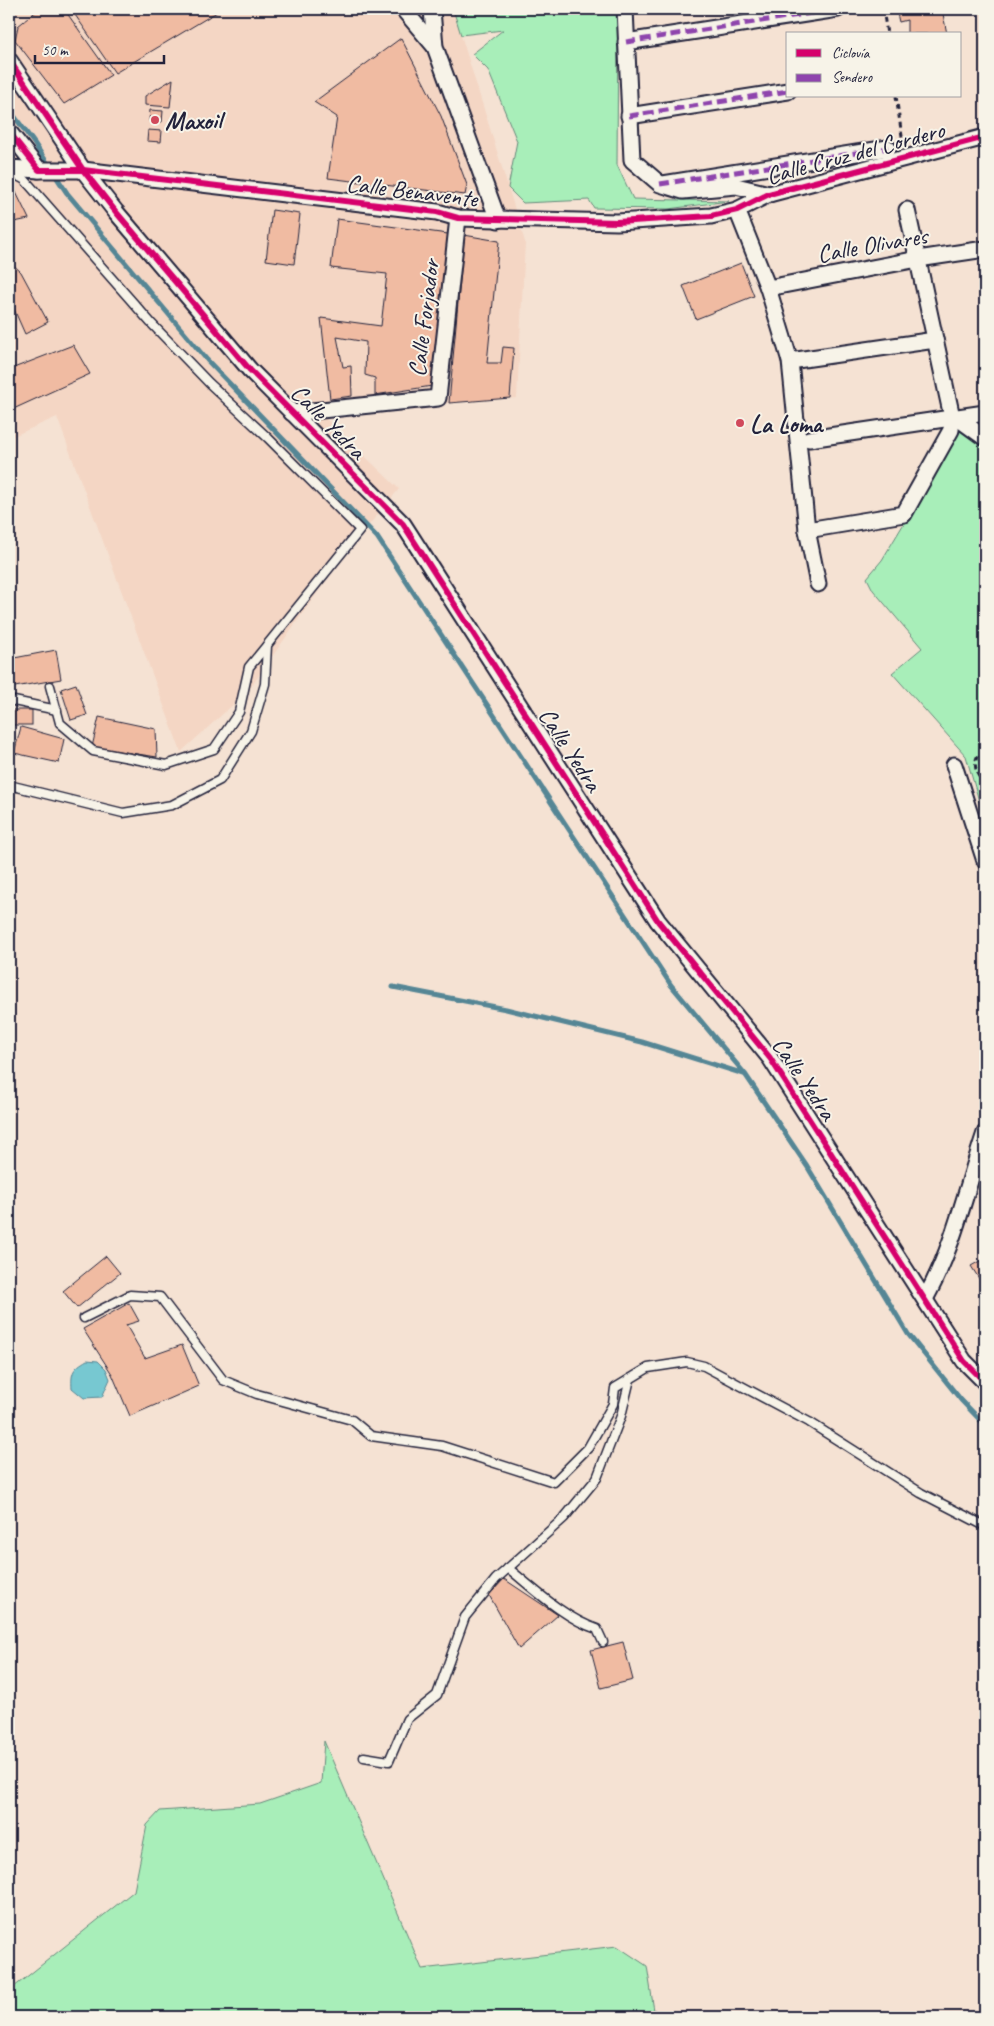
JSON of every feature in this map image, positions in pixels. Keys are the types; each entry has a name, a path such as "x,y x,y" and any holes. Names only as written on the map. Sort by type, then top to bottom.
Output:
{"street":[{"path":"403,9 435,47"},
{"path":"432,9 435,47 498,220"},
{"path":"625,9 632,160 660,184 683,191 736,186 769,194"},
{"path":"626,42 838,9"},
{"name":"Calle Yedra","path":"9,60 83,170 116,212 250,370 403,524 658,921 770,1058 964,1361 985,1382"},
{"path":"629,116 786,91"},
{"path":"9,132 39,170"},
{"name":"Calle Cruz del Cordero","path":"737,210 769,194 985,137"},
{"path":"660,184 888,148"},
{"name":"Calle Benavente","path":"9,169 83,170 438,212 458,218 617,222 711,216 737,210"},
{"path":"737,210 768,288 790,361 807,530 818,584"},
{"path":"807,530 904,514 951,430 954,417 907,210"},
{"name":"Calle Forjador","path":"292,413 438,398 458,218"},
{"name":"Calle Olivares","path":"768,288 918,259 985,249"},
{"path":"790,361 935,340"},
{"path":"810,440 985,413"},
{"path":"954,417 985,438"},
{"path":"954,765 985,861"},
{"path":"925,1299 938,1276 981,1164 985,1133"}],"lane":[{"path":"9,169 25,180 208,383 268,438 360,530 249,667 240,712 214,749 166,765 93,751 60,723 50,686"},
{"path":"9,792 13,786 123,813 172,805 220,780 251,731 265,684 267,645"},
{"path":"9,700 57,710"},
{"path":"84,1318 130,1295 160,1297 223,1380 257,1394 352,1420 371,1436 442,1446 554,1482 588,1448 613,1404 615,1388 648,1368 687,1362 704,1366 810,1422 921,1493 985,1526"},
{"path":"364,1757 390,1761 408,1719 437,1695 465,1617 496,1579 564,1518 597,1478 621,1416 630,1379"},
{"path":"508,1568 546,1599 586,1626 597,1629 603,1642"}],"path":[{"path":"883,9 887,32"},
{"path":"888,148 904,145 896,98"},
{"path":"985,753 979,753 975,760 976,775 985,784"}],"shaded area":[{"path":"9,9 453,9 525,242 517,398 320,413 399,489 343,556 248,691 181,752 57,417 9,438 9,155 15,154 9,147"}],"green space":[{"path":"453,9 618,9 617,165 633,199 729,201 668,209 594,208 589,200 523,203 508,188 517,141 488,70 472,54 503,30 461,35"},
{"path":"960,430 985,447 985,822 966,756 892,673 922,648 873,590 867,578 882,560"},
{"path":"324,1741 422,1969 617,1946 647,1966 655,2017 9,2017 9,1991 134,1891 147,1825 160,1811 260,1804 321,1783"}],"water":[{"path":"87,1360 98,1361 106,1369 110,1379 102,1397 84,1398 72,1388 74,1371"}],"building":[{"path":"39,9 64,9 111,75 64,104 15,40 18,26"},
{"path":"71,9 222,9 115,73"},
{"path":"896,9 942,9 947,32 907,32 907,20 899,22"},
{"path":"401,38 441,116 467,185 465,195 328,178 337,117 314,102"},
{"path":"173,79 170,107 145,105 145,96"},
{"path":"150,110 163,111 162,122 149,121"},
{"path":"148,130 162,131 161,142 147,141"},
{"path":"9,178 29,219 9,223"},
{"path":"272,210 300,214 294,264 266,260"},
{"path":"337,219 448,234 432,386 375,395 375,378 365,375 366,342 337,337 343,367 351,366 352,396 330,399 321,318 381,326 387,274 331,268"},
{"path":"464,235 499,241 487,363 501,363 503,347 514,348 510,398 449,403"},
{"path":"9,261 21,272 48,322 25,334 13,307 9,310"},
{"path":"741,263 754,296 696,319 683,286"},
{"path":"73,345 90,374 9,411 9,365 11,369"},
{"path":"56,650 61,679 9,688 9,659"},
{"path":"76,684 87,715 71,720 61,689"},
{"path":"9,710 32,710 32,725 9,725"},
{"path":"99,717 156,729 157,757 92,747"},
{"path":"21,727 64,739 59,763 14,753"},
{"path":"106,1256 120,1273 77,1308 63,1291"},
{"path":"985,1258 985,1288 971,1266"},
{"path":"129,1303 139,1321 126,1325 145,1358 182,1345 199,1386 130,1416 112,1374 83,1329"},
{"path":"504,1579 558,1615 519,1649 489,1595"},
{"path":"623,1642 633,1680 601,1688 591,1650"}],"waterway":[{"path":"9,109 67,193 207,360 377,537 671,985 745,1074 807,1166 908,1334 961,1400 985,1425"},
{"path":"393,987 506,1009 642,1042 744,1074"}],"marked path":[{"path":"626,42 838,9"},
{"path":"629,116 786,91"},
{"path":"660,184 888,148"}],"cycle path":[{"path":"9,60 83,170 116,212 250,370 403,524 658,921 770,1058 964,1361 985,1382"},
{"path":"9,132 39,170 83,170 437,212 458,218 617,222 711,216 737,210 769,194 985,137"}],"place":[{"name":"Maxoil","path":"155,120"},
{"name":"La Loma","path":"740,423"}]}
